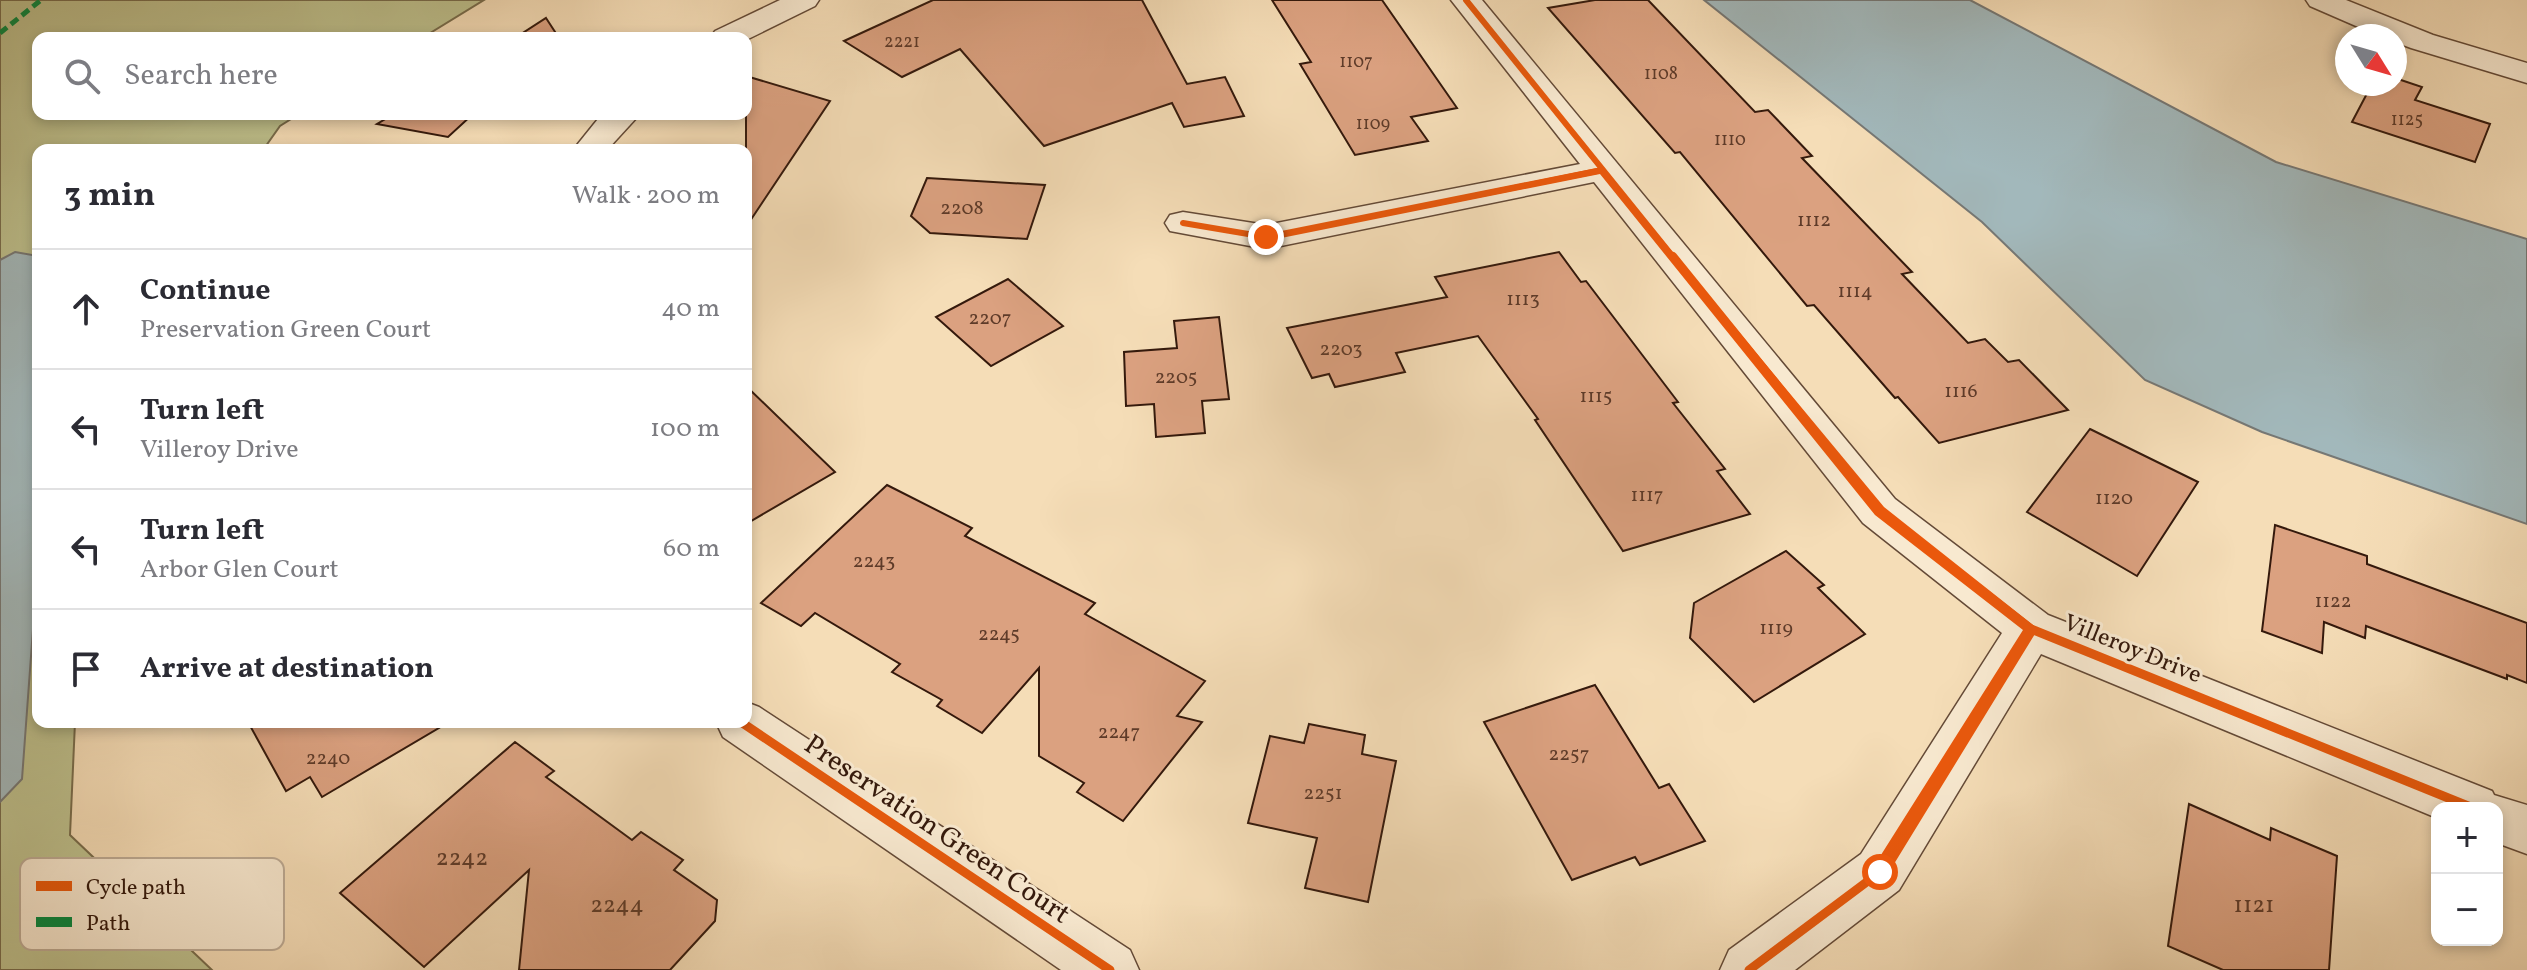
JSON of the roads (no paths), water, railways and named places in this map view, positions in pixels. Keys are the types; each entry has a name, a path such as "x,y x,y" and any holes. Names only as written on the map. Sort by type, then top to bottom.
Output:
{"street":[{"path":"738,32 804,0"},
{"name":"Villeroy Drive","path":"1466,0 1879,511 2031,629 2458,802"},
{"path":"2321,0 2472,60 2527,73"},
{"path":"594,144 616,120"},
{"path":"1183,223 1266,237 1602,170"},
{"path":"1749,970 1880,872 2031,629"},
{"name":"Preservation Green Court","path":"750,728 1110,970"},
{"path":"2503,820 2527,830"}],"water":[{"path":"1704,0 1970,0 2276,162 2527,239 2527,524 2262,432 2145,380 1982,222"},
{"path":"15,252 32,255 32,643 22,779 0,802 0,260"}]}
